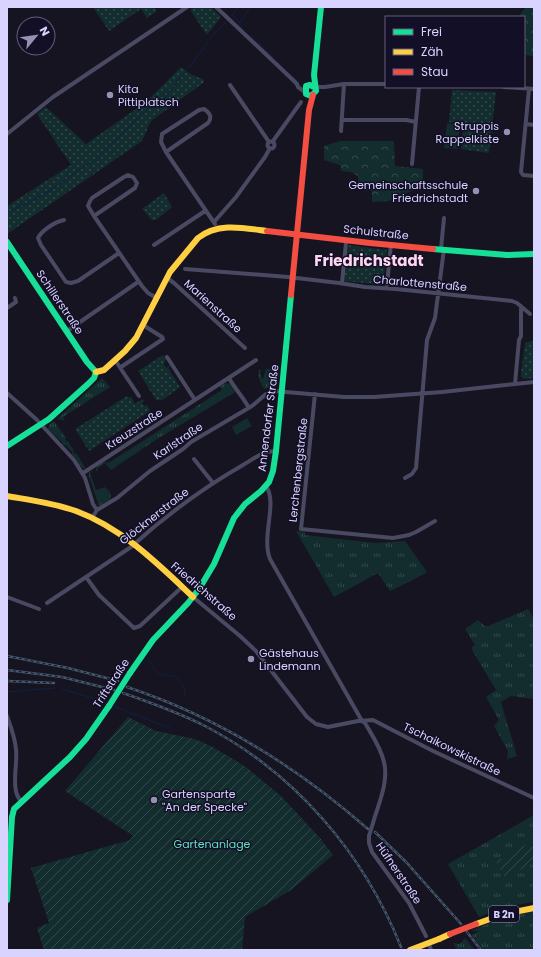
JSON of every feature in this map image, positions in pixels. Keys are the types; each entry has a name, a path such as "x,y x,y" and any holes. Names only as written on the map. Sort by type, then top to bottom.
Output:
{"main road":[{"name":"Annendorfer Straße","path":"266,486 272,474 276,451 310,106 308,104 315,77 321,7"},
{"name":"Schulstraße","path":"215,225 297,235 511,256 534,254"},
{"path":"7,446 41,425 87,385 94,378 96,372 102,372 132,343 176,263 198,238 215,225"},
{"name":"Schillerstraße","path":"7,242 90,367 96,372"},
{"name":"Triftstraße","path":"7,900 9,842 13,811 20,801 74,754 86,739 153,640 193,597 214,564 234,518 245,504 266,486"},
{"name":"Friedrichstraße","path":"7,496 65,508 92,518 134,544 193,597"},
{"name":"B 2n","path":"410,950 504,914 534,908"}],"street":[{"path":"7,134 53,97 187,7"},
{"path":"216,7 297,84 311,90 344,84 385,84"},
{"path":"341,131 344,84"},
{"path":"230,85 271,141"},
{"path":"412,164 419,88"},
{"path":"518,88 532,89 526,124 521,172 523,174 534,176"},
{"path":"166,152 208,123 210,118 209,112 204,109 199,110 162,134 160,142 166,152 205,211 215,225 265,157 270,148 268,145 301,102"},
{"path":"342,120 406,120 416,122"},
{"path":"526,124 534,125"},
{"path":"94,216 135,188 137,183 133,177 128,175 124,177 90,201 88,206 94,216 138,282 146,291 157,298"},
{"path":"154,245 205,211"},
{"path":"405,478 412,474 416,468 427,336 434,320 439,293 444,218"},
{"path":"64,220 58,221 42,233 38,238 41,246 66,282 71,283 78,281 119,253"},
{"path":"342,284 346,243"},
{"path":"388,285 391,244"},
{"name":"Charlottenstraße","path":"184,269 293,278 365,287 512,301 521,306 530,314"},
{"name":"Marienstraße","path":"167,278 245,348"},
{"path":"67,331 138,282"},
{"path":"7,308 16,302 15,298"},
{"path":"515,384 518,340 520,336 521,306"},
{"path":"121,367 163,339 143,325"},
{"path":"167,357 195,400"},
{"path":"115,360 139,396"},
{"name":"Kreuzstraße","path":"83,473 256,360"},
{"path":"166,364 170,361"},
{"path":"228,378 249,408"},
{"path":"282,391 366,398 422,394 534,382"},
{"name":"Karlstraße","path":"92,518 97,510 117,498 191,442 249,408 268,392 282,391"},
{"path":"7,394 17,401 70,455 83,473 93,504 97,510"},
{"name":"Lerchenbergstraße","path":"315,394 301,529 393,538 409,535 435,521"},
{"name":"Glöcknerstraße","path":"47,603 134,544 213,483 265,452 276,451"},
{"path":"194,459 213,483"},
{"name":"Annendorfer Straße","path":"266,486 269,490 271,498 266,544 270,559 362,721 365,723 373,737 384,760 385,771 381,794"},
{"path":"86,577 99,595 134,628 140,626 182,586"},
{"path":"7,597 39,609"},
{"name":"Friedrichstraße","path":"193,597 256,651 309,720 328,728 362,721"},
{"path":"7,716 16,746 17,764 15,791 20,801"},
{"name":"Tschaikowskistraße","path":"362,721 373,720 440,754 534,798"},
{"name":"Hüfnerstraße","path":"381,794 369,844 372,852 410,903 426,936"},
{"path":"429,944 431,950"}],"green space":[{"path":"93,7 154,7 157,11 147,18 141,9 109,31"},
{"path":"195,7 211,7 221,17 207,35 190,10"},
{"path":"526,7 534,7 534,56 525,55 525,16 519,16"},
{"path":"181,67 190,74 203,79 203,83 151,121 142,141 7,234 7,206 71,165 37,114 46,107 86,144 146,102"},
{"path":"452,90 496,92 489,153 461,149 464,123 449,122"},
{"path":"447,123 460,125 457,149 444,148"},
{"path":"340,141 394,141 395,166 423,169 423,186 389,201 372,202 372,191 359,189 358,176 351,172 341,171 340,165 324,160 324,146"},
{"path":"164,193 172,207 156,220 152,220 142,209"},
{"path":"348,245 387,250 383,285 344,281"},
{"path":"534,340 534,378 524,379 521,376 521,373 525,343"},
{"path":"163,355 166,359 164,364 166,368 170,365 168,368 180,387 162,400 156,400 138,371"},
{"path":"271,368 279,371 278,381 275,386 264,389 259,379 259,369 262,371 260,374 263,379 266,369"},
{"path":"102,378 110,387 63,417 65,420 60,420 58,418"},
{"path":"226,383 230,384 235,392 154,441 111,470 105,463 97,468 98,471 96,471 96,467 105,461 106,463 110,462 222,390 220,386"},
{"path":"127,396 129,398 131,396 135,404 143,399 144,401 142,403 144,406 147,405 150,411 89,451 75,429"},
{"path":"247,418 252,426 236,435 232,427"},
{"path":"54,421 85,469 72,455 72,452 65,445 62,445 62,442 48,429 49,425"},
{"path":"89,472 93,472 90,473 96,490 105,487 110,492 111,499 99,506 89,477"},
{"path":"296,531 305,532 305,535 375,543 405,541 427,572 390,591 378,573 334,597"},
{"path":"528,609 534,619 534,699 511,696 501,702 517,756 507,759 508,751 494,726 499,720 486,697 496,690 471,648 475,645 465,629 478,620 486,627"},
{"name":"Gartenanlage","path":"128,717 156,731 195,739 211,746 246,767 282,797 320,838 333,855 291,890 245,917 242,950 183,950 179,948 176,950 44,950 37,928 49,923 31,868 130,840 133,836 65,791"},
{"path":"534,815 534,902 504,907 479,917 448,864"},
{"path":"534,840 534,863 505,877 496,862"},
{"path":"534,911 534,950 483,950 472,935 479,931 471,931 487,924"},
{"path":"465,938 475,950 457,950 453,943 460,944"}],"waterway":[{"path":"239,7 232,15 240,23 250,7"},
{"path":"189,68 212,36 226,22"},
{"path":"240,23 239,24 242,27"},
{"path":"251,36 273,57"},
{"path":"94,160 147,110 162,101 187,70"},
{"path":"7,213 42,196 91,162"},
{"path":"150,661 154,669 160,674 164,676 172,676 180,680 185,692 184,695"},
{"path":"7,692 55,688"},
{"path":"62,689 105,703"},
{"path":"114,706 164,726 168,727 171,724"}],"railway":[{"path":"7,656 68,668 118,681"},
{"path":"7,670 62,677 114,690"},
{"path":"7,681 54,683"},
{"path":"127,687 161,699 193,713 255,746 313,785 368,829"},
{"path":"123,693 155,704 207,727 239,746 270,768 298,793 324,820 347,849 368,880 386,913 401,947"},
{"path":"375,832 407,863 461,924"},
{"path":"467,932 481,950"}],"traffic: fast":[{"path":"314,87 310,85 306,86 306,94 311,96 316,91 314,75 321,7"},
{"path":"7,242 87,362 96,372"},
{"path":"433,249 507,255 534,254"},
{"path":"130,673 153,640 188,603 199,589 214,564 234,518 245,504 261,491 269,482 273,471 276,451 291,295"},
{"path":"7,446 49,419 88,384 94,378 96,372"},
{"path":"109,706 130,673"},
{"path":"7,900 12,817 14,809 70,757 86,739 109,706"}],"traffic: slow":[{"path":"96,372 104,370 125,351 136,338 170,272 198,238 214,230 231,227 267,231"},
{"path":"7,496 59,506 93,518 109,527 139,548 193,597"},
{"path":"476,924 504,914 534,908"},
{"path":"439,939 450,934"},
{"path":"410,950 439,939"}],"traffic: jam":[{"path":"291,295 309,110 313,95"},
{"path":"267,231 433,249"},
{"path":"450,934 476,924"}],"place":[{"name":"Kita Pittiplatsch","path":"110,95"},
{"name":"Struppis Rappelkiste","path":"507,132"},
{"name":"Gemeinschaftsschule Friedrichstadt","path":"476,191"},
{"name":"Gästehaus Lindemann","path":"251,659"},
{"name":"Gartensparte \"An der Specke\"","path":"154,800"}],"district":[{"name":"Friedrichstadt","path":"369,261"}]}
